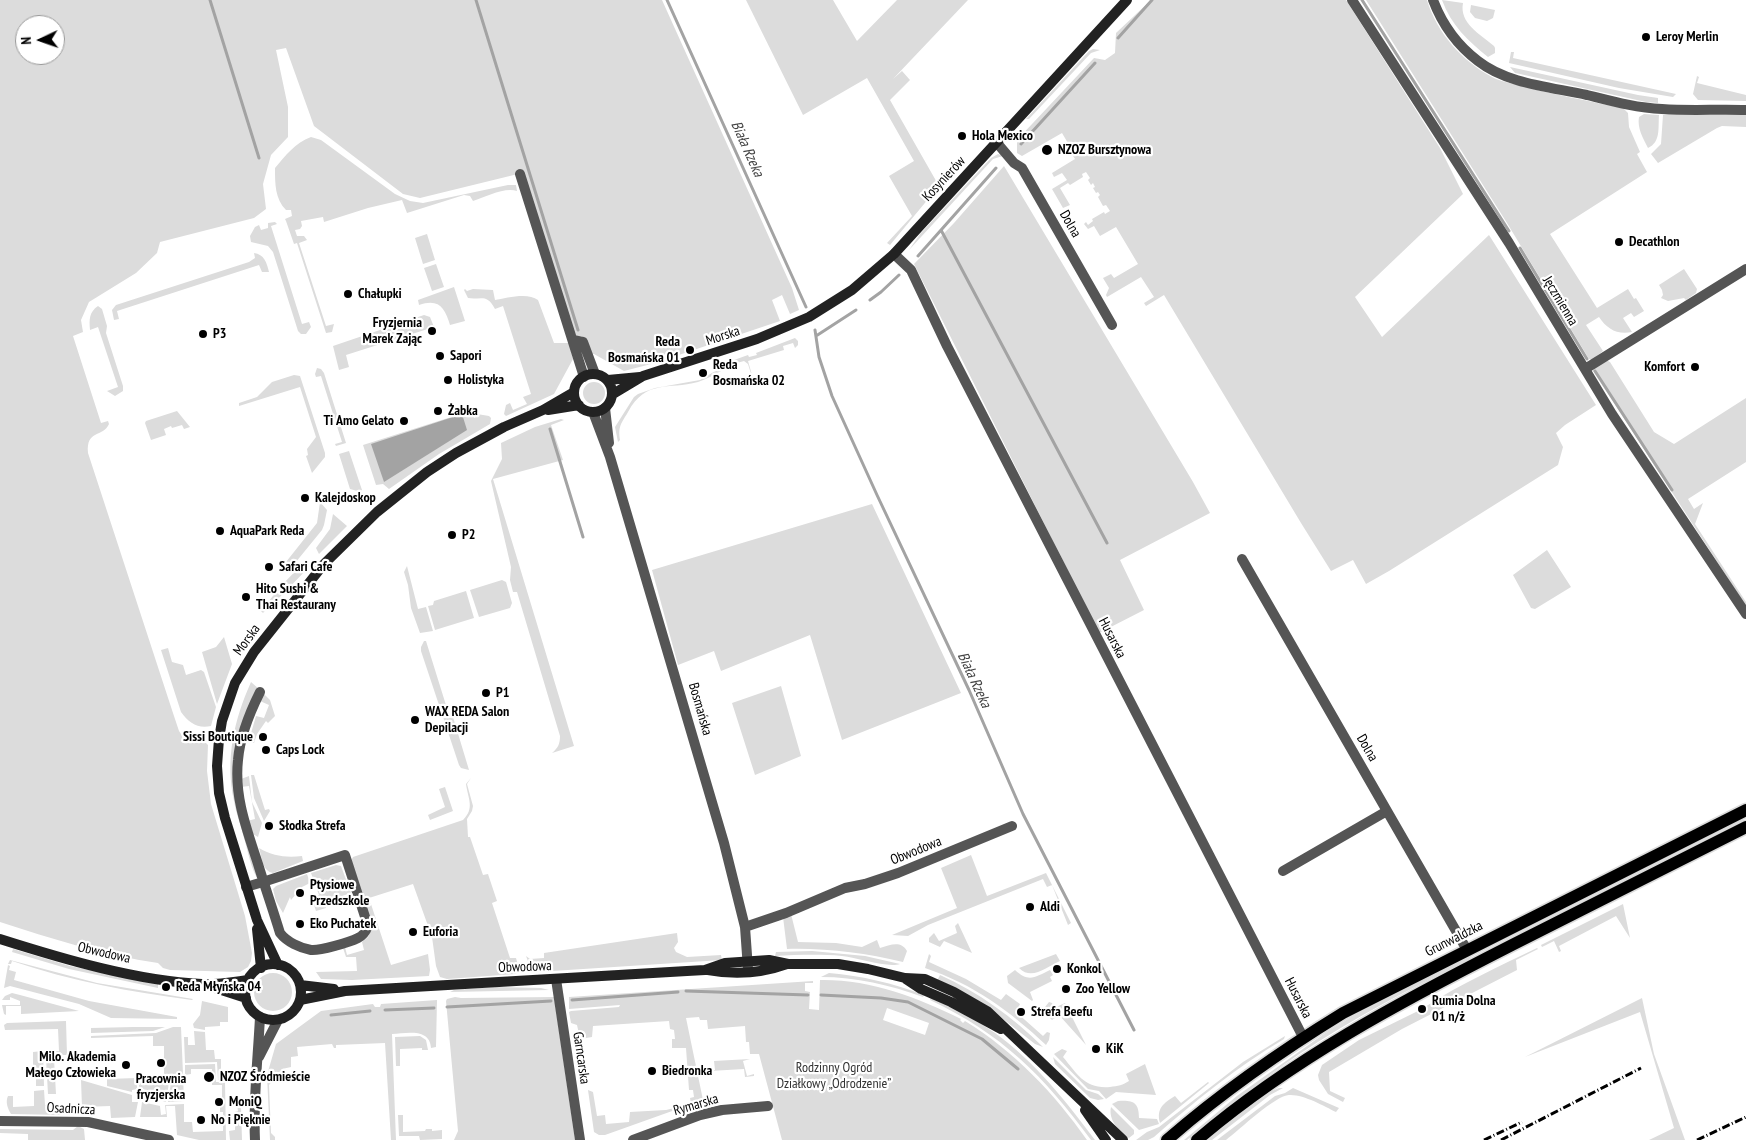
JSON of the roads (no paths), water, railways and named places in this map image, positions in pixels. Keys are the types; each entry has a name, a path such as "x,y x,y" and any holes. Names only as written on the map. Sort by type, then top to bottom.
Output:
{"main road":[{"name":"Kosynierów","path":"809,317 852,290 894,254 1127,0"},
{"name":"Morska","path":"608,380 643,376 757,340 809,317"},
{"path":"574,392 579,405 587,411 593,412 605,408 609,404 612,389 608,380 595,374 584,377"},
{"name":"Morska","path":"612,394 643,376"},
{"name":"Morska","path":"278,965 256,920 219,792 217,766 222,721 233,690 246,664 324,564 376,512 427,472 456,453 504,427 543,410 574,392 579,380 584,377"},
{"name":"Morska","path":"543,410 579,405"},
{"name":"Grunwaldzka","path":"1167,1140 1235,1084 1303,1037 1371,998 1746,810"},
{"path":"1202,1136 1278,1077 1352,1030 1468,968 1746,827"},
{"name":"Morska","path":"256,920 261,968"},
{"name":"Obwodowa","path":"0,939 68,960 166,980 204,984 248,980"},
{"name":"Obwodowa","path":"300,1000 345,991 706,970 725,963 748,967 769,960 788,964 838,964 868,969 905,978 924,979 954,992 987,1012 1123,1140"},
{"path":"269,965 278,965 288,969 296,976 300,985 300,1000 288,1016 278,1020 269,1020 260,1017 251,1009 246,998 246,989 248,980 256,971 269,965"},
{"name":"Obwodowa","path":"204,984 246,998"},
{"name":"Obwodowa","path":"300,985 345,991"},
{"name":"Obwodowa","path":"1073,1093 1106,1140"}],"street":[{"name":"Jęczmienna","path":"1352,0 1509,243 1584,369 1746,614"},
{"path":"1433,0 1446,27 1460,45 1478,62 1518,80 1634,106 1661,109 1746,110"},
{"name":"Dolna","path":"996,143 1014,164 1022,168 1112,325"},
{"path":"520,174 562,312 595,374"},
{"name":"Husarska","path":"894,254 911,270 947,346 1303,1037"},
{"path":"1584,369 1746,269"},
{"path":"577,342 584,377"},
{"name":"Bosmańska","path":"605,408 610,457"},
{"name":"Bosmańska","path":"593,412 610,457 708,787 745,927 748,967"},
{"name":"Dolna","path":"1242,559 1467,950"},
{"path":"246,887 264,882 345,855 368,926 367,930 360,937 341,944 313,950 286,940 280,933 264,882 244,822 238,789 238,761 243,735 250,712 260,692"},
{"path":"1283,871 1387,811"},
{"name":"Obwodowa","path":"745,927 786,913 845,888 865,884 898,873 1012,826"},
{"name":"Garncarska","path":"556,979 580,1140"},
{"path":"255,1140 255,1078 258,1060 260,1017"},
{"path":"258,1060 278,1020"},
{"name":"Rymarska","path":"633,1140 700,1115 722,1110 768,1106"},
{"name":"Osadnicza","path":"0,1121 88,1122 169,1140"}],"waterway":[{"path":"210,0 259,158"},
{"path":"476,0 578,330"},
{"name":"Biała Rzeka","path":"667,0 806,307"},
{"path":"1118,38 1152,0"},
{"path":"1362,0 1509,231"},
{"path":"1021,144 1095,63"},
{"path":"918,256 996,168"},
{"path":"941,230 1107,543"},
{"path":"1520,248 1587,359"},
{"path":"870,300 899,275"},
{"path":"816,336 856,310"},
{"name":"Biała Rzeka","path":"815,330 819,357 832,396 877,495 969,690 1023,814 1134,1030"},
{"path":"1595,371 1672,490"},
{"path":"550,429 583,537"},
{"path":"686,991 808,995"},
{"path":"572,1000 678,992"},
{"path":"821,995 881,998 908,1002 982,1039 1018,1069"},
{"path":"447,1007 551,1001"},
{"path":"385,1010 434,1008"},
{"path":"331,1015 370,1011"}],"railway":[{"path":"1501,1140 1641,1068"},
{"path":"1697,1140 1746,1117"},
{"path":"1484,1140 1522,1122"}],"place":[{"name":"Leroy Merlin","path":"1646,37"},
{"name":"Hola Mexico","path":"962,136"},
{"name":"NZOZ Bursztynowa","path":"1047,150"},
{"name":"Decathlon","path":"1619,242"},
{"name":"Chałupki","path":"348,294"},
{"name":"Fryzjernia Marek Zając","path":"432,331"},
{"name":"P3","path":"203,334"},
{"name":"Reda Bosmańska 01","path":"690,350"},
{"name":"Sapori","path":"440,356"},
{"name":"Komfort","path":"1695,367"},
{"name":"Reda Bosmańska 02","path":"703,373"},
{"name":"Holistyka","path":"448,380"},
{"name":"Żabka","path":"438,411"},
{"name":"Ti Amo Gelato","path":"404,421"},
{"name":"Kalejdoskop","path":"305,498"},
{"name":"AquaPark Reda","path":"220,531"},
{"name":"P2","path":"452,535"},
{"name":"Safari Cafe","path":"269,567"},
{"name":"Hito Sushi & Thai Restaurany","path":"246,597"},
{"name":"P1","path":"486,693"},
{"name":"WAX REDA Salon Depilacji","path":"415,720"},
{"name":"Sissi Boutique","path":"263,737"},
{"name":"Caps Lock","path":"266,750"},
{"name":"Słodka Strefa","path":"269,826"},
{"name":"Ptysiowe Przedszkole","path":"300,893"},
{"name":"Aldi","path":"1030,907"},
{"name":"Eko Puchatek","path":"300,924"},
{"name":"Euforia","path":"413,932"},
{"name":"Konkol","path":"1057,969"},
{"name":"Reda Młyńska 04","path":"166,987"},
{"name":"Zoo Yellow","path":"1066,989"},
{"name":"Rumia Dolna 01 n/ż","path":"1422,1009"},
{"name":"Strefa Beefu","path":"1021,1012"},
{"name":"KiK","path":"1096,1049"},
{"name":"Pracownia fryzjerska","path":"161,1063"},
{"name":"Milo. Akademia Małego Człowieka","path":"126,1065"},
{"name":"Biedronka","path":"652,1071"},
{"name":"NZOZ Śródmieście","path":"209,1077"},
{"name":"MoniQ","path":"219,1102"},
{"name":"No i Pięknie","path":"201,1120"}],"park label":[{"name":"Rodzinny Ogród Działkowy „Odrodzenie”","path":"834,1076"}]}
